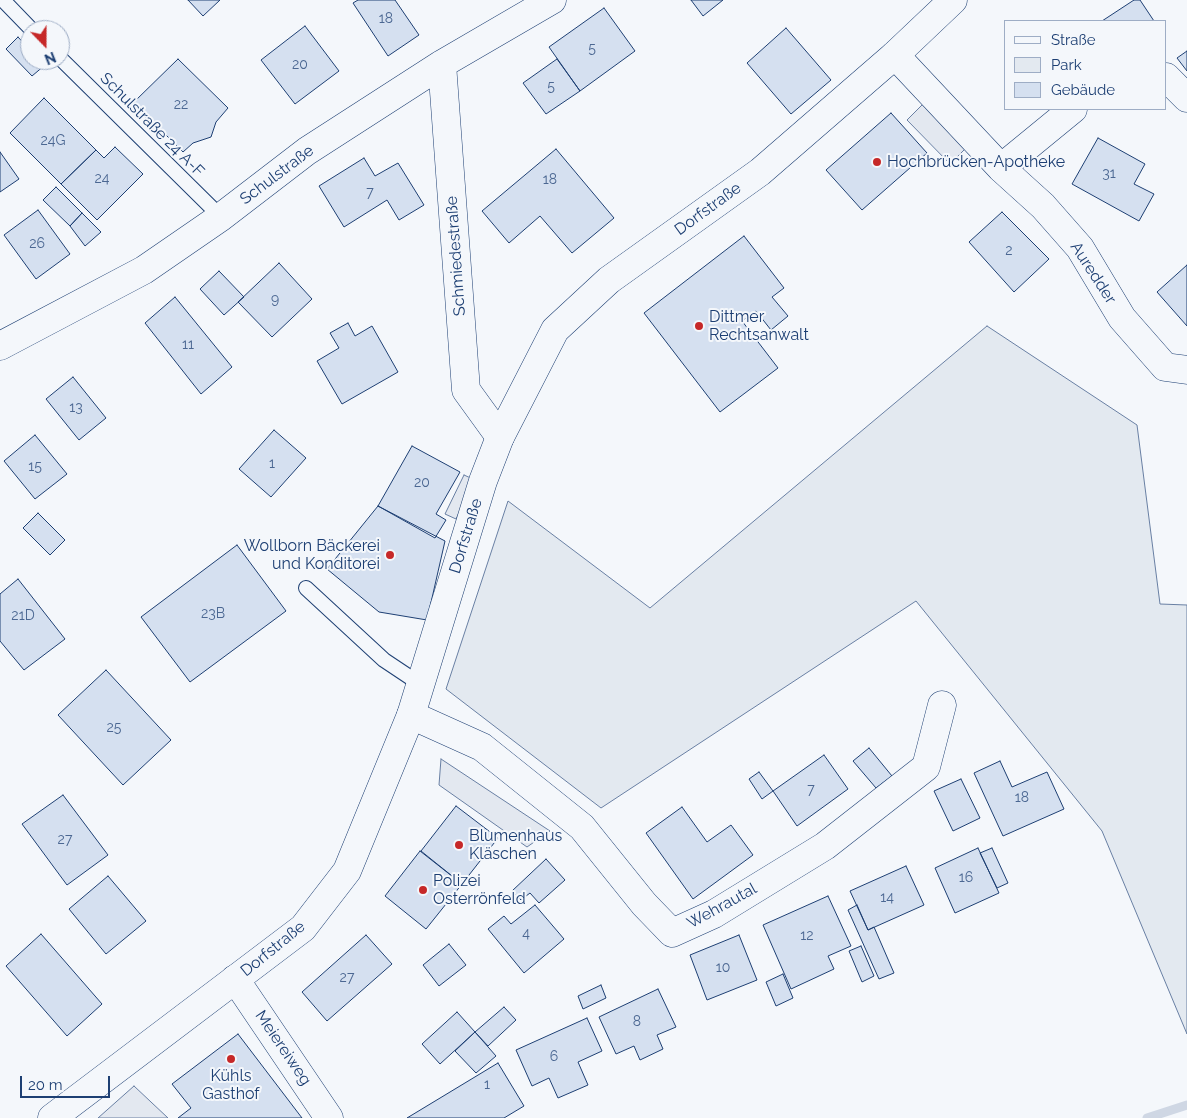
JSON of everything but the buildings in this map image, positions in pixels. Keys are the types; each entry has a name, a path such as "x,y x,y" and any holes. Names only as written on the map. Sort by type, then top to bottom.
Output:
{"street":[{"name":"Schulstraße","path":"0,346 144,270 221,217 307,151 442,64 552,0"},
{"name":"Dorfstraße","path":"61,1115 303,928 347,871 411,715 482,481 500,437 555,330 609,280 760,172 895,55 953,0"},
{"name":"Auredder","path":"895,55 1002,168 1043,206 1080,248 1122,318 1165,367 1187,370"},
{"name":"Schmiedestraße","path":"442,64 466,390 500,437"},
{"path":"1167,79 1187,98"},
{"path":"1002,168 1072,110"},
{"name":"Wehrautal","path":"411,715 482,747 582,827 644,904 672,933 714,914 825,846 926,767 942,705"},
{"name":"Meiereiweg","path":"235,979 329,1118"}],"lane":[{"path":"2,0 22,20"},
{"name":"Schulstraße 24 A-F","path":"70,68 221,217"},
{"path":"306,588 384,660 420,684"}],"green space":[{"path":"987,326 1137,425 1160,604 1187,605 1187,1034 1102,831 916,601 601,808 446,689 508,501 650,608"}],"shaded area":[{"path":"926,101 969,145 950,164 907,120"},
{"path":"464,475 475,480 456,519 445,514"},
{"path":"441,759 550,831 527,847 439,785"},
{"path":"134,1086 168,1118 98,1118"}],"waterway":[{"path":"1147,1118 1187,1105"}],"place":[{"name":"Hochbrücken-Apotheke","path":"877,162"},
{"name":"Dittmer Rechtsanwalt","path":"699,326"},
{"name":"Wollborn Bäckerei und Konditorei","path":"390,555"},
{"name":"Blumenhaus Kläschen","path":"459,845"},
{"name":"Polizei Osterrönfeld","path":"423,890"},
{"name":"Kühls Gasthof","path":"231,1059"}]}
